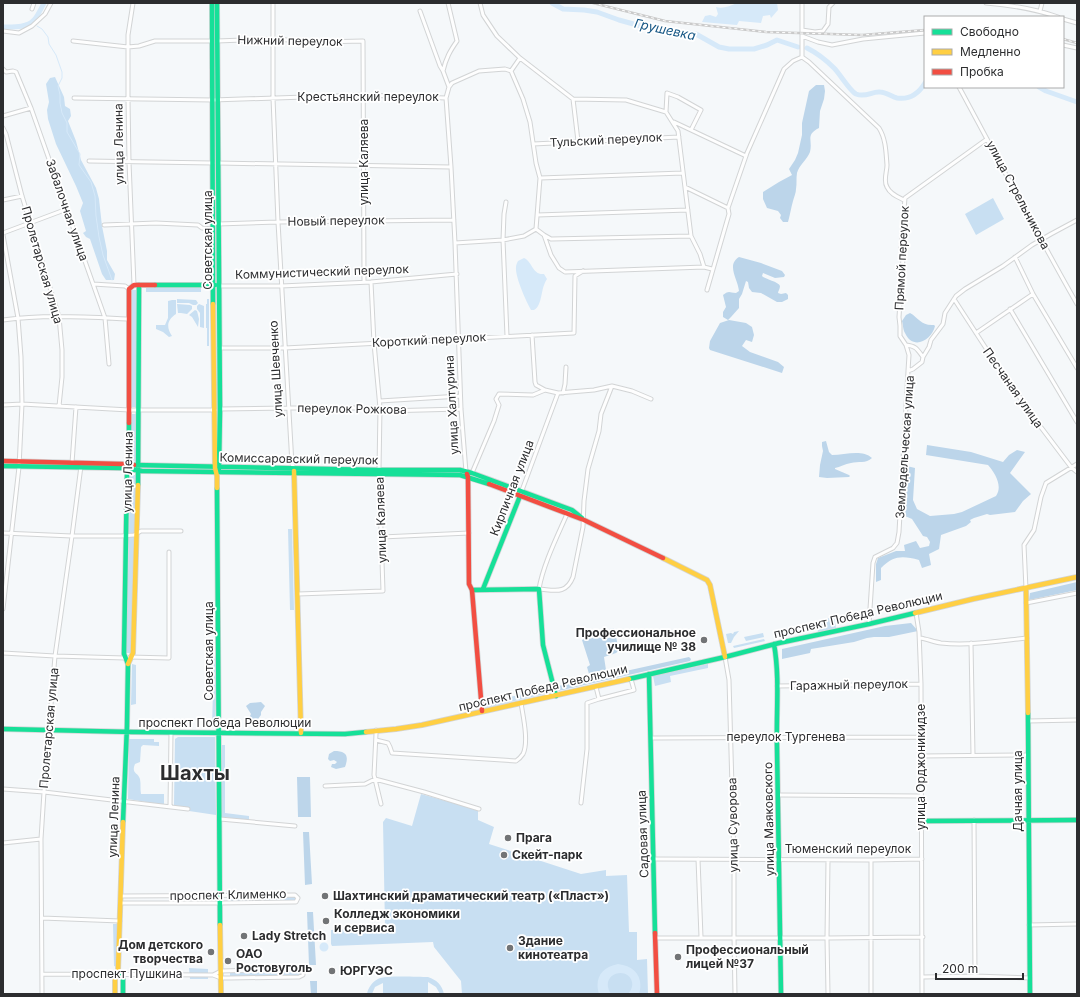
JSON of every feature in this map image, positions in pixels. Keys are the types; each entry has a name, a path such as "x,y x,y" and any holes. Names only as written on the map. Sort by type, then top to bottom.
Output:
{"main road":[{"name":"Советская улица","path":"212,3 215,41"},
{"name":"Советская улица","path":"217,3 215,41 215,163 213,229 219,348 217,409"},
{"name":"Советская улица","path":"215,163 218,224 216,285 221,994"},
{"name":"Коммунистический переулок","path":"137,285 216,285"},
{"path":"129,289 137,285"},
{"name":"улица Ленина","path":"128,664 133,653 139,468 137,285"},
{"name":"улица Ленина","path":"115,994 115,980 119,973 127,732 128,664 125,658 129,410 129,289"},
{"name":"Комиссаровский переулок","path":"3,461 19,464 122,464 128,468 217,471 379,472 460,475 572,510 584,520"},
{"name":"Комиссаровский переулок","path":"3,466 19,464 72,463 81,465"},
{"name":"Комиссаровский переулок","path":"379,472 460,470 472,473 584,520 707,580 710,585 725,657"},
{"name":"улица Шевченко","path":"294,471 301,733"},
{"name":"улица Халтурина","path":"466,472 468,477 469,584 472,590 482,711"},
{"name":"Кирпичная улица","path":"483,589 521,494"},
{"name":"проспект Победа Революции","path":"3,729 171,733 345,734 422,725 556,696 725,657 774,644 1077,577"},
{"path":"472,590 539,589 543,645 556,696"},
{"name":"Дачная улица","path":"1026,589 1030,994"},
{"name":"улица Маяковского","path":"774,644 777,660 781,994"},
{"name":"Садовая улица","path":"649,674 657,994"},
{"path":"922,821 1077,820"},
{"name":"улица Ленина","path":"119,973 123,980 123,994"}],"street":[{"path":"32,9 34,3"},
{"path":"3,31 19,33 32,26 45,14 51,3"},
{"name":"улица Ленина","path":"134,3 128,35 128,99 129,162 137,285"},
{"name":"улица Шевченко","path":"273,3 273,98 278,222 288,408 292,464 294,471"},
{"path":"443,71 445,61 457,41 448,3"},
{"path":"480,3 483,15 497,36 520,58 572,99 626,100 666,112"},
{"path":"802,3 802,57"},
{"path":"802,30 815,32 822,31 828,24 829,7 833,3"},
{"path":"986,3 1040,11 1055,16"},
{"path":"1040,11 1042,3"},
{"path":"420,11 449,86"},
{"path":"1064,19 1077,23"},
{"path":"802,36 832,45 863,39 924,34"},
{"name":"Нижний переулок","path":"73,42 128,47 140,46 155,41 273,39 320,42 363,41"},
{"name":"улица Каляева","path":"363,41 364,282"},
{"path":"1064,44 1077,48"},
{"path":"707,290 729,214 728,208 746,156 784,70 793,61 802,57"},
{"path":"802,57 879,128 883,135 887,166 885,186 895,196 904,200"},
{"path":"520,58 510,71 525,105 530,122 536,163 540,178 536,229"},
{"name":"Крестьянский переулок","path":"74,98 215,100 363,95 446,98 449,86 452,83 479,71 505,69 510,71"},
{"name":"Забалочная улица","path":"3,70 6,72 16,72 31,108 105,318 109,364"},
{"name":"улица Стрельникова","path":"960,88 1077,304"},
{"path":"691,130 701,110 678,97 667,93 666,112 678,131 691,236 700,254 704,267"},
{"name":"улица Халтурина","path":"446,98 452,167 457,274 460,396 466,472"},
{"path":"572,99 578,142"},
{"path":"3,116 31,108"},
{"path":"672,121 746,156"},
{"name":"Пролетарская улица","path":"3,128 59,317 62,350 62,377 59,406"},
{"name":"Тульский переулок","path":"533,144 679,137"},
{"name":"Прямой переулок","path":"908,372 909,355 906,345 900,336 899,317 903,258 901,248 904,200 987,139"},
{"path":"89,161 452,167"},
{"path":"540,178 683,173"},
{"path":"685,187 728,208"},
{"path":"3,200 22,196"},
{"path":"506,202 503,240 507,336"},
{"path":"3,609 19,464 22,404 18,318 3,234 30,222 67,209"},
{"path":"537,215 688,210"},
{"name":"Новый переулок","path":"218,224 454,220"},
{"name":"Земледельческая улица","path":"869,624 873,563 875,557 893,548 897,543 899,532 908,372 922,362 923,356 929,347 931,340 943,324 945,313 954,299 965,289 1041,240 1077,220"},
{"path":"104,225 156,223 198,225 202,228 213,229"},
{"path":"455,244 503,240 524,236 536,229"},
{"path":"536,229 552,239 691,236"},
{"path":"544,235 551,254 559,268 565,272 704,267 712,269"},
{"path":"1015,257 1033,294 1077,368"},
{"name":"Короткий переулок","path":"219,348 285,348 574,333 575,276 583,271"},
{"name":"Коммунистический переулок","path":"216,285 282,286 370,282 457,274"},
{"name":"улица Каляева","path":"298,594 384,591 379,472 380,401 370,282"},
{"path":"93,284 125,286 129,289"},
{"path":"976,333 1033,294"},
{"name":"Песчаная улица","path":"954,299 988,353 1034,418 1071,467 1077,472"},
{"path":"1010,309 1077,422"},
{"path":"3,320 59,317 129,319"},
{"path":"532,335 535,382 536,385 545,390 564,393 594,390 612,386 632,391 651,399"},
{"path":"906,345 913,346 923,356"},
{"path":"564,393 566,384 566,367"},
{"path":"567,514 550,554 540,581 539,589 561,590 565,589 571,583 575,570 584,520 584,501 588,469 601,414 612,386"},
{"name":"улица Халтурина","path":"472,473 494,421 499,405 496,399 499,394 533,396 545,390"},
{"name":"Кирпичная улица","path":"521,494 558,393"},
{"name":"переулок Рожкова","path":"380,401 460,396"},
{"name":"переулок Рожкова","path":"3,405 22,404 129,410 380,408 384,411 461,409"},
{"path":"72,463 76,408"},
{"path":"1026,589 1024,545 1034,530 1041,497 1046,483 1077,464"},
{"name":"Пролетарская улица","path":"42,994 41,838 48,730 55,656 81,465"},
{"path":"3,533 72,536 134,535 141,531 181,531"},
{"path":"382,537 469,533"},
{"path":"3,653 55,656 169,658 170,552"},
{"path":"1026,603 1077,593"},
{"name":"улица Орджоникидзе","path":"916,613 920,638 921,684 922,994"},
{"path":"920,638 940,642 971,643 1027,638"},
{"path":"971,643 973,755"},
{"name":"улица Суворова","path":"725,657 729,680 734,859 735,994"},
{"path":"581,803 587,749 587,704 598,699 634,690 631,678"},
{"name":"Гаражный переулок","path":"777,686 921,684"},
{"path":"596,686 598,699"},
{"path":"376,740 388,743 392,753 516,761 523,753 525,742 521,703"},
{"path":"1028,721 1077,720"},
{"path":"376,730 374,776 381,804"},
{"path":"170,807 171,733"},
{"name":"переулок Тургенева","path":"651,738 921,737"},
{"path":"921,756 1028,755"},
{"path":"325,786 365,784 375,779 480,809"},
{"path":"3,789 44,792 188,810"},
{"path":"779,794 921,796"},
{"path":"220,819 295,826"},
{"path":"974,820 975,976"},
{"path":"3,843 41,838"},
{"name":"Тюменский переулок","path":"654,859 922,859"},
{"path":"698,859 701,937"},
{"path":"828,860 828,994"},
{"path":"871,860 871,994"},
{"name":"проспект Клименко","path":"121,896 295,895 298,897 295,902 121,902"},
{"path":"42,918 120,921"},
{"path":"1029,925 1077,924"},
{"path":"656,938 923,937"},
{"name":"проспект Пушкина","path":"42,974 119,973 213,975 221,978 299,977 303,975 303,973 300,969 221,972 213,975"},
{"path":"923,977 975,976 1030,978"}],"shaded area":[{"path":"737,3 777,3 778,10 771,18 770,15 763,16 761,23 739,21 737,25 702,22 705,16 710,15 716,17 718,14 716,7 719,8"},
{"path":"55,77 64,97 65,106 70,109 71,116 68,121 76,141 81,160 96,188 107,251 107,260 115,274 114,280 106,280 102,274 90,239 83,233 86,231 80,211 83,203 56,144 48,119 47,110 49,102 46,84 50,78"},
{"path":"816,85 824,85 825,91 820,111 819,128 812,133 810,138 810,152 799,167 797,173 796,192 788,222 783,222 778,211 767,208 763,199 763,192 792,175 789,169 798,153 802,135 802,123 809,91"},
{"path":"993,198 1004,219 976,235 965,214"},
{"path":"739,257 782,271 785,275 784,277 775,278 763,273 762,276 779,285 780,287 778,293 786,293 788,295 788,299 782,302 777,302 761,293 752,292 749,288 748,282 746,281 739,299 739,308 728,320 723,317 723,312 726,307 723,295 728,292 736,293 739,291 733,264"},
{"path":"524,258 537,272 544,274 547,279 543,287 539,304 534,310 531,310 526,301 516,271 518,261"},
{"path":"146,287 201,287 201,292 146,292"},
{"path":"131,290 137,290 137,407 131,407"},
{"path":"177,299 196,300 198,303 193,305 189,303 177,303"},
{"path":"207,299 209,299 209,346 207,346 206,328"},
{"path":"176,300 176,314 168,324 172,336 169,337 156,329 156,325 165,325 168,318 168,301"},
{"path":"177,304 190,305 192,306 192,309 187,314 178,313"},
{"path":"199,304 204,306 204,328 200,327 200,313 197,309"},
{"path":"195,310 197,311 199,319 198,327 189,315"},
{"path":"910,313 923,323 935,326 930,336 922,342 913,341 908,338 904,332 902,321 906,315"},
{"path":"729,320 746,323 752,327 754,335 752,342 746,340 742,346 750,352 778,362 784,367 782,373 710,350 710,341 720,323"},
{"path":"132,414 137,414 137,462 131,461"},
{"path":"826,441 829,452 832,455 858,453 868,455 872,458 867,461 849,463 835,468 849,475 849,477 819,477 823,451 822,442"},
{"path":"927,445 971,452 1003,462 1009,455 1017,450 1025,452 1010,473 1031,494 1023,501 1015,512 990,515 987,514 974,518 970,520 971,522 966,526 941,535 939,549 929,554 931,565 922,568 919,560 903,557 895,559 881,568 881,580 876,582 876,564 878,558 896,551 905,551 904,545 916,541 920,548 929,546 930,542 927,537 923,536 912,519 905,516 907,466 915,468 913,500 917,509 930,516 962,512 996,496 998,492 999,488 997,480 988,465 926,455"},
{"path":"130,475 136,475 135,533 129,533"},
{"path":"288,529 292,529 294,610 290,610"},
{"path":"129,537 134,537 131,653 126,653"},
{"path":"1077,582 1077,590 1029,600 1030,593"},
{"path":"834,617 836,628 818,632 816,621"},
{"path":"911,623 918,631 889,637 867,638 854,642 811,649 810,653 782,659 782,649 885,626"},
{"path":"792,627 793,631 779,634 778,630"},
{"path":"614,628 619,650 616,653 604,657 606,670 589,674 587,667 590,665 582,640 597,632"},
{"path":"739,631 731,643 728,643 726,634 733,634 734,632"},
{"path":"763,633 764,637 746,641 744,637"},
{"path":"764,639 765,641 734,648 733,646"},
{"path":"214,656 217,657 215,726 212,726"},
{"path":"689,657 691,659 690,661 558,691 557,689 558,686"},
{"path":"132,664 136,665 136,704 131,705"},
{"path":"708,664 708,668 670,676 671,682 655,686 653,676"},
{"path":"548,688 549,693 485,708 484,703"},
{"path":"261,702 265,706 261,712 261,715 258,719 251,721 248,720 251,714 246,706 250,703"},
{"path":"178,737 215,737 216,815 189,811 188,808 174,805 175,739"},
{"path":"129,739 154,739 154,742 159,742 159,746 143,745 141,747 140,762 135,764 134,771 140,779 141,794 164,794 164,805 128,799"},
{"path":"222,745 225,745 225,813 249,816 249,820 222,817"},
{"path":"334,751 342,752 346,755 347,760 345,767 336,769 331,767 332,764 337,762 334,760 330,761 328,759 329,754"},
{"path":"297,777 310,777 311,817 298,817"},
{"path":"421,794 478,810 478,820 494,827 489,844 581,874 606,870 606,876 627,875 629,932 637,932 637,960 647,959 648,994 462,994 461,981 434,947 433,942 332,946 331,930 385,927 383,822 386,818 412,826"},
{"path":"303,832 309,832 312,884 305,885"},
{"path":"295,896 295,900 228,901 229,897"},
{"path":"307,912 313,912 316,965 309,965"},
{"path":"113,924 118,924 117,967 114,966"},
{"path":"322,943 326,943 328,947 326,951 322,951 320,949 320,945"},
{"path":"618,964 629,967 637,973 640,982 639,994 628,994 632,988 632,982 625,974 620,973 615,974 608,981 608,987 611,994 599,994 598,983 601,974 612,965"},
{"path":"189,968 208,969 208,979 190,979"},
{"path":"299,970 299,975 230,978 230,972"},
{"path":"394,977 428,977 439,983 444,994 440,994 436,987 428,982 428,994 383,994 383,983 375,987 372,994 367,994 369,987 378,979"},
{"path":"310,981 317,981 317,994 311,994"}],"waterway":[{"name":"Грушевка","path":"3,27 20,26 31,23 37,17 44,3"},
{"name":"Грушевка","path":"552,3 563,9 597,12 648,28 696,34 719,47 729,49 754,49 777,40 798,47"},
{"path":"37,26 42,29 48,37 49,44 56,55 62,72 62,78 58,86 62,113 67,123 67,132 80,154 79,165 91,182 95,196 99,237 103,255 112,280"},
{"name":"Грушевка","path":"807,48 825,59 856,94 866,95 874,92 880,92 897,98 906,98 917,93 924,84"},
{"name":"Грушевка","path":"1041,88 1077,102"}],"railway":[{"path":"593,3 665,21 766,32 862,35 924,30"},
{"path":"1064,39 1077,43"}],"traffic: fast":[{"path":"212,3 213,304"},
{"path":"217,3 220,409 219,469"},
{"path":"138,485 139,285"},
{"path":"155,285 215,285"},
{"path":"123,822 128,664 124,654 129,423"},
{"path":"134,465 376,470 460,470 472,473 572,510 582,518"},
{"path":"3,466 122,468 142,471 460,475 489,484"},
{"path":"217,488 220,925"},
{"path":"483,589 520,496"},
{"path":"472,590 539,589 543,645 556,696"},
{"path":"629,679 779,643 915,613"},
{"path":"774,644 777,683 781,994"},
{"path":"649,674 655,933"},
{"path":"1028,713 1030,994"},
{"path":"3,729 345,734 366,732"},
{"path":"922,821 1077,820"},
{"path":"118,971 123,979 123,994"}],"traffic: slow":[{"path":"213,304 215,468 217,488"},
{"path":"294,471 301,733"},
{"path":"128,664 133,653 138,485"},
{"path":"663,558 707,580 710,585 725,657"},
{"path":"915,613 1077,577"},
{"path":"1026,589 1028,713"},
{"path":"366,732 422,725 629,679"},
{"path":"115,994 115,979 118,971 123,822"},
{"path":"220,925 221,994"}],"traffic: jam":[{"path":"129,423 129,289 134,285 155,285"},
{"path":"3,461 134,465"},
{"path":"467,474 469,584 472,590 482,711"},
{"path":"489,484 584,520 663,558"},
{"path":"655,933 657,994"}],"place":[{"name":"Профессиональное училище № 38","path":"704,640"},
{"name":"Прага","path":"508,838"},
{"name":"Скейт-парк","path":"504,855"},
{"name":"Шахтинский драматический театр («Пласт»)","path":"325,896"},
{"name":"Колледж экономики и сервиса","path":"326,921"},
{"name":"Lady Stretch","path":"244,936"},
{"name":"Здание кинотеатра","path":"510,948"},
{"name":"Дом детского творчества","path":"211,952"},
{"name":"Профессиональный лицей №37","path":"678,957"},
{"name":"ОАО Ростовуголь","path":"228,961"},
{"name":"ЮРГУЭС","path":"332,971"}],"district":[{"name":"Шахты","path":"195,773"}]}
